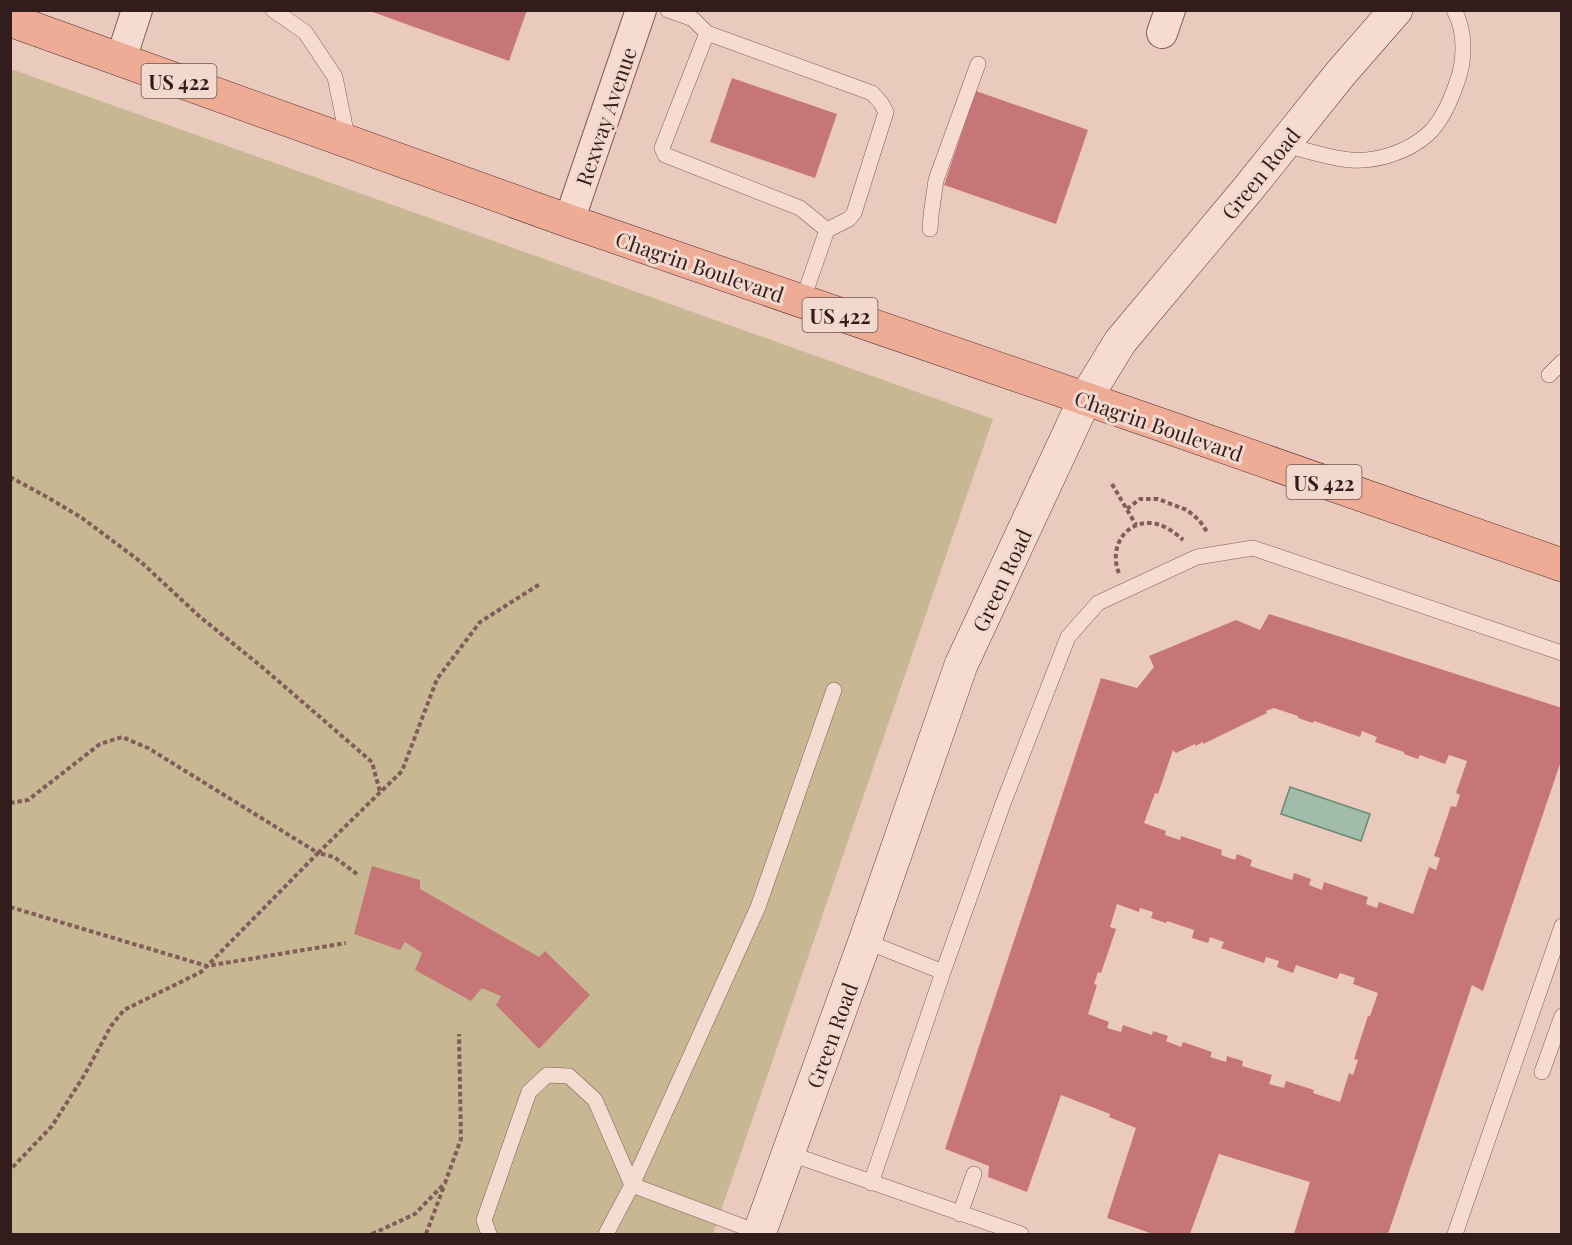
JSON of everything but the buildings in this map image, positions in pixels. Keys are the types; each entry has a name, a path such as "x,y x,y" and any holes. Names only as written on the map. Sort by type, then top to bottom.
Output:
{"main road":[{"name":"Green Road","path":"760,1234 961,665 1085,399 1120,342 1248,189 1390,12"},
{"name":"Chagrin Boulevard","path":"10,20 569,221 1562,565"}],"street":[{"path":"121,59 137,10"},
{"name":"Rexway Avenue","path":"569,221 641,10"}],"lane":[{"path":"273,10 305,32 335,76 348,141"},
{"path":"668,10 693,19 707,33 872,93 886,112 854,213 849,219 827,230 802,302"},
{"path":"1283,144 1329,157 1353,160 1373,159 1394,154 1428,134 1451,99 1459,76 1463,55 1461,32 1454,10"},
{"path":"707,33 662,148 665,155 800,208 827,230"},
{"path":"930,229 936,180 978,64"},
{"path":"1549,375 1562,362"},
{"path":"871,1183 1004,801 1068,637 1098,603 1197,557 1253,548 1562,653"},
{"path":"606,1234 632,1185 758,907 834,690"},
{"path":"1455,1234 1562,926"},
{"path":"865,941 943,972"},
{"path":"1542,1072 1562,1016"},
{"path":"489,1234 484,1220 529,1092 547,1075 569,1076 595,1100 632,1185 760,1234"},
{"path":"788,1154 1021,1234"},
{"path":"960,1214 974,1174"}],"path":[{"path":"10,477 82,519 141,562 199,615 372,762 380,792"},
{"path":"1112,484 1136,525"},
{"path":"1127,509 1140,499 1158,499 1187,510 1199,520 1208,533"},
{"path":"1120,576 1115,564 1116,547 1124,534 1136,525 1149,522 1160,524 1181,537 1186,544"},
{"path":"10,1170 52,1126 85,1074 111,1026 124,1010 201,972 402,771 436,679 480,622 540,584"},
{"path":"10,803 28,800 100,744 122,737 148,748 318,853 334,857 357,874"},
{"path":"10,907 207,966 346,943"},
{"path":"426,1234 461,1139 459,1034"},
{"path":"372,1234 415,1215 445,1183"}],"shaded area":[{"path":"11,69 993,419 713,1234 11,1234"},
{"path":"1290,787 1370,814 1361,841 1281,814"}]}
